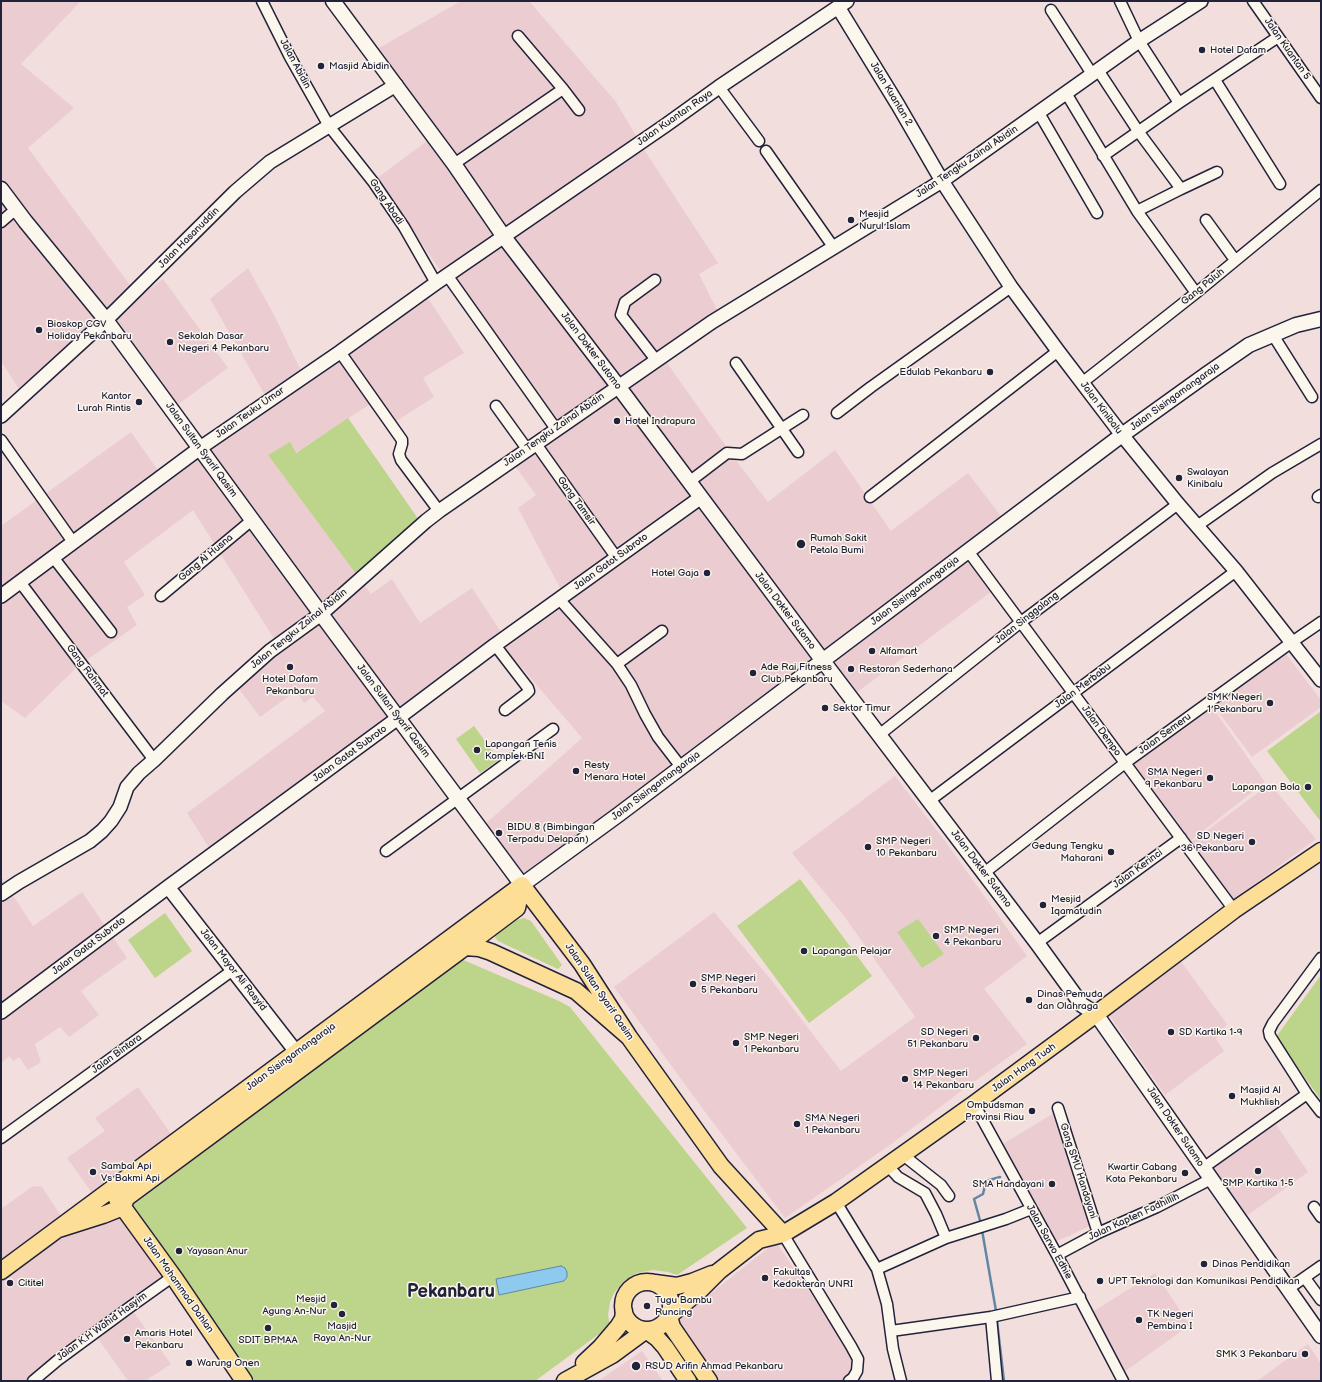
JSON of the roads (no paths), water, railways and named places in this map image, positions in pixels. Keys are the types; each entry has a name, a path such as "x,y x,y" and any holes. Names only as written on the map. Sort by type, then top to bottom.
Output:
{"main road":[{"name":"Jalan Dokter Sutomo","path":"333,1 454,164 504,237 618,386 700,498 1037,943 1082,1005 1096,1014 1158,1100 1321,1336"},
{"name":"Jalan Sultan Syarif Qasim","path":"1,189 106,320 522,886 582,964 629,1037 722,1166 783,1234"},
{"name":"Jalan Sisingamangaraja","path":"1,1271 522,886 1122,435 1249,345 1296,325 1321,318"},
{"name":"Jalan Hang Tuah","path":"669,1316 700,1290 719,1271 759,1240 783,1234 836,1202 974,1104 1234,910 1321,851"},
{"name":"Jalan Sisingamangaraja","path":"58,1228 103,1215 123,1207 126,1198 517,908 522,886"},
{"path":"465,947 479,948 491,952 576,991 629,1037"},
{"path":"297,1053 326,1050"},
{"name":"Jalan Mohammad Dahlan","path":"111,1190 175,1279 244,1381"},
{"name":"Jalan Hang Tuah","path":"655,1283 667,1286 677,1286 692,1282 719,1271"},
{"path":"650,1282 655,1283 664,1289 670,1298 671,1308 669,1316 661,1326 646,1330 612,1354 566,1380 601,1347 618,1327 624,1312 625,1298 630,1289 639,1284 650,1282"},
{"path":"624,1312 628,1321 633,1326 646,1330 657,1338 665,1347 688,1381"},
{"path":"669,1316 672,1327 709,1381"}],"street":[{"name":"Jalan Abidin","path":"262,1 290,57 329,126"},
{"path":"1120,1 1139,40 1179,103"},
{"name":"Jalan Tengku Zainal Abidin","path":"1,894 90,841 102,831 120,807 130,781 270,651 321,614 439,511 712,322 942,181 1139,40 1201,1"},
{"name":"Jalan Kuantan 5","path":"1253,1 1321,98"},
{"name":"Jalan Kuantan Raya","path":"504,237 840,3"},
{"name":"Jalan Kuantan 2","path":"840,3 942,181"},
{"path":"1051,10 1181,189"},
{"path":"518,36 579,110"},
{"path":"1103,156 1278,36"},
{"path":"1215,80 1280,184"},
{"name":"Jalan Hasanuddin","path":"1,416 106,320 235,192 270,162 396,85"},
{"path":"719,87 759,141"},
{"path":"454,164 563,89"},
{"path":"1066,93 1137,211 1196,293"},
{"path":"1038,112 1097,213"},
{"name":"Gang Abadi","path":"329,126 374,183 404,227 436,283"},
{"path":"766,151 834,248"},
{"path":"1137,211 1218,172"},
{"name":"Jalan Kinibalu","path":"942,181 1011,287 1058,351 1122,435 1178,504 1236,571 1321,680"},
{"name":"Gang Paluh","path":"1083,382 1196,293 1321,190"},
{"path":"1,222 16,209"},
{"path":"1206,220 1235,260"},
{"name":"Jalan Teuku Umar","path":"1,596 200,448 340,352 447,275 504,237"},
{"path":"447,275 556,429"},
{"path":"655,280 625,302 621,315 656,360"},
{"path":"836,413 1011,287"},
{"path":"1273,335 1312,397"},
{"path":"870,498 1058,351"},
{"path":"340,352 402,440 403,442 399,454 401,460 439,511"},
{"path":"736,363 798,452"},
{"name":"Gang Tamsir","path":"496,406 532,447 616,557"},
{"path":"689,482 727,453 742,454 803,415"},
{"path":"1,440 74,542"},
{"path":"1197,526 1272,473 1321,444"},
{"name":"Jalan Gatot Subroto","path":"1,1012 495,645 700,498"},
{"name":"Jalan Singgalang","path":"879,735 1021,622 1178,504"},
{"name":"Gang Al Husna","path":"161,596 252,520"},
{"name":"Jalan Dempo","path":"968,551 1234,910"},
{"path":"53,558 111,632"},
{"name":"Jalan Merbabu","path":"929,801 1236,571"},
{"name":"Gang Rahmat","path":"20,582 154,760"},
{"path":"560,599 617,664 631,685 658,737 681,767"},
{"name":"Jalan Semeru","path":"984,873 1125,763 1321,622"},
{"path":"617,664 662,631"},
{"path":"495,645 528,688 526,694 504,710"},
{"path":"386,851 553,729"},
{"name":"Jalan Kerinci","path":"1037,943 1181,838"},
{"name":"Jalan Mayor Ali Rasyid","path":"168,887 297,1053"},
{"path":"1321,958 1273,1023 1269,1031 1270,1036 1307,1094 1321,1112"},
{"name":"Jalan Bintara","path":"1,1138 233,970"},
{"name":"Jalan Kapten Fadhillih","path":"1057,1255 1098,1233 1157,1207 1207,1173 1307,1094"},
{"name":"Jalan Sarwo Edhie","path":"974,1104 1080,1297 1123,1381"},
{"name":"Gang SMU Handayani","path":"1058,1108 1098,1233"},
{"path":"903,1155 941,1185 949,1196"},
{"path":"888,1166 898,1177 925,1193 946,1238"},
{"path":"836,1202 877,1269 887,1304 893,1349 901,1381"},
{"path":"1314,1207 1321,1217"},
{"path":"877,1269 946,1238 1006,1219 1031,1209"},
{"path":"783,1234 858,1359 857,1371 853,1378 849,1381"},
{"path":"1288,1289 1321,1266"},
{"path":"1305,1278 1321,1300"},
{"name":"Jalan K.H Wahid Hasyim","path":"33,1381 58,1360 168,1280 175,1279"},
{"path":"891,1331 991,1317 1080,1297"},
{"path":"991,1317 997,1381"}],"water":[{"path":"561,1266 565,1268 567,1272 567,1277 564,1281 499,1295 496,1279"}],"waterway":[{"path":"981,1224 974,1199 983,1194 986,1181 1000,1177"},
{"path":"982,1230 996,1311"},
{"path":"997,1321 1004,1381"}],"place":[{"name":"Hotel Dafam","path":"1202,50"},
{"name":"Masjid Abidin","path":"321,66"},
{"name":"Mesjid Nurul Islam","path":"851,220"},
{"name":"Bioskop CGV Holiday Pekanbaru","path":"39,330"},
{"name":"Sekolah Dasar Negeri 4 Pekanbaru","path":"170,342"},
{"name":"Edulab Pekanbaru","path":"990,372"},
{"name":"Kantor Lurah Rintis","path":"139,402"},
{"name":"Hotel Indrapura","path":"617,421"},
{"name":"Swalayan Kinibalu","path":"1179,478"},
{"name":"Rumah Sakit Petala Bumi","path":"801,544"},
{"name":"Hotel Gaja","path":"707,573"},
{"name":"Alfamart","path":"872,651"},
{"name":"Hotel Dafam Pekanbaru","path":"290,667"},
{"name":"Restoran Sederhana","path":"851,669"},
{"name":"Ade Rai Fitness Club Pekanbaru","path":"753,673"},
{"name":"SMK Negeri 1 Pekanbaru","path":"1270,703"},
{"name":"Sektor Timur","path":"825,708"},
{"name":"Lapangan Tenis Komplek BNI","path":"477,750"},
{"name":"Resty Menara Hotel","path":"576,771"},
{"name":"SMA Negeri 9 Pekanbaru","path":"1210,778"},
{"name":"Lapangan Bola","path":"1308,787"},
{"name":"BIDU 8 (Bimbingan Terpadu Delapan)","path":"499,833"},
{"name":"SD Negeri 36 Pekanbaru","path":"1252,842"},
{"name":"SMP Negeri 10 Pekanbaru","path":"868,847"},
{"name":"Gedung Tengku Maharani","path":"1111,852"},
{"name":"Mesjid Iqamatudin","path":"1043,905"},
{"name":"SMP Negeri 4 Pekanbaru","path":"936,936"},
{"name":"Lapangan Pelajar","path":"804,951"},
{"name":"SMP Negeri 5 Pekanbaru","path":"693,984"},
{"name":"Dinas Pemuda dan Olahraga","path":"1029,1000"},
{"name":"SD Kartika 1-9","path":"1171,1032"},
{"name":"SD Negeri 51 Pekanbaru","path":"976,1038"},
{"name":"SMP Negeri 1 Pekanbaru","path":"736,1043"},
{"name":"SMP Negeri 14 Pekanbaru","path":"905,1079"},
{"name":"Masjid Al Mukhlish","path":"1232,1096"},
{"name":"Ombudsman Provinsi Riau","path":"1032,1111"},
{"name":"SMA Negeri 1 Pekanbaru","path":"797,1124"},
{"name":"SMP Kartika 1-5","path":"1258,1171"},
{"name":"Sambal Api Vs Bakmi Api","path":"93,1172"},
{"name":"Kwartir Cabang Kota Pekanbaru","path":"1185,1173"},
{"name":"SMA Handayani","path":"1052,1184"},
{"name":"Yayasan Anur","path":"179,1251"},
{"name":"Dinas Pendidikan","path":"1204,1264"},
{"name":"Fakultas Kedokteran UNRI","path":"765,1278"},
{"name":"UPT Teknologi dan Komunikasi Pendidikan","path":"1100,1281"},
{"name":"Cititel","path":"10,1283"},
{"name":"Mesjid Agung An-Nur","path":"334,1305"},
{"name":"Tugu Bambu Runcing","path":"647,1306"},
{"name":"Masjid Raya An-Nur","path":"342,1314"},
{"name":"TK Negeri Pembina I","path":"1139,1320"},
{"name":"SDIT BPMAA","path":"268,1328"},
{"name":"Amaris Hotel Pekanbaru","path":"127,1339"},
{"name":"SMK 3 Pekanbaru","path":"1305,1354"},
{"name":"Warung Onen","path":"189,1363"},
{"name":"RSUD Arifin Ahmad Pekanbaru","path":"636,1366"}],"district":[{"name":"Pekanbaru","path":"451,1292"}]}
